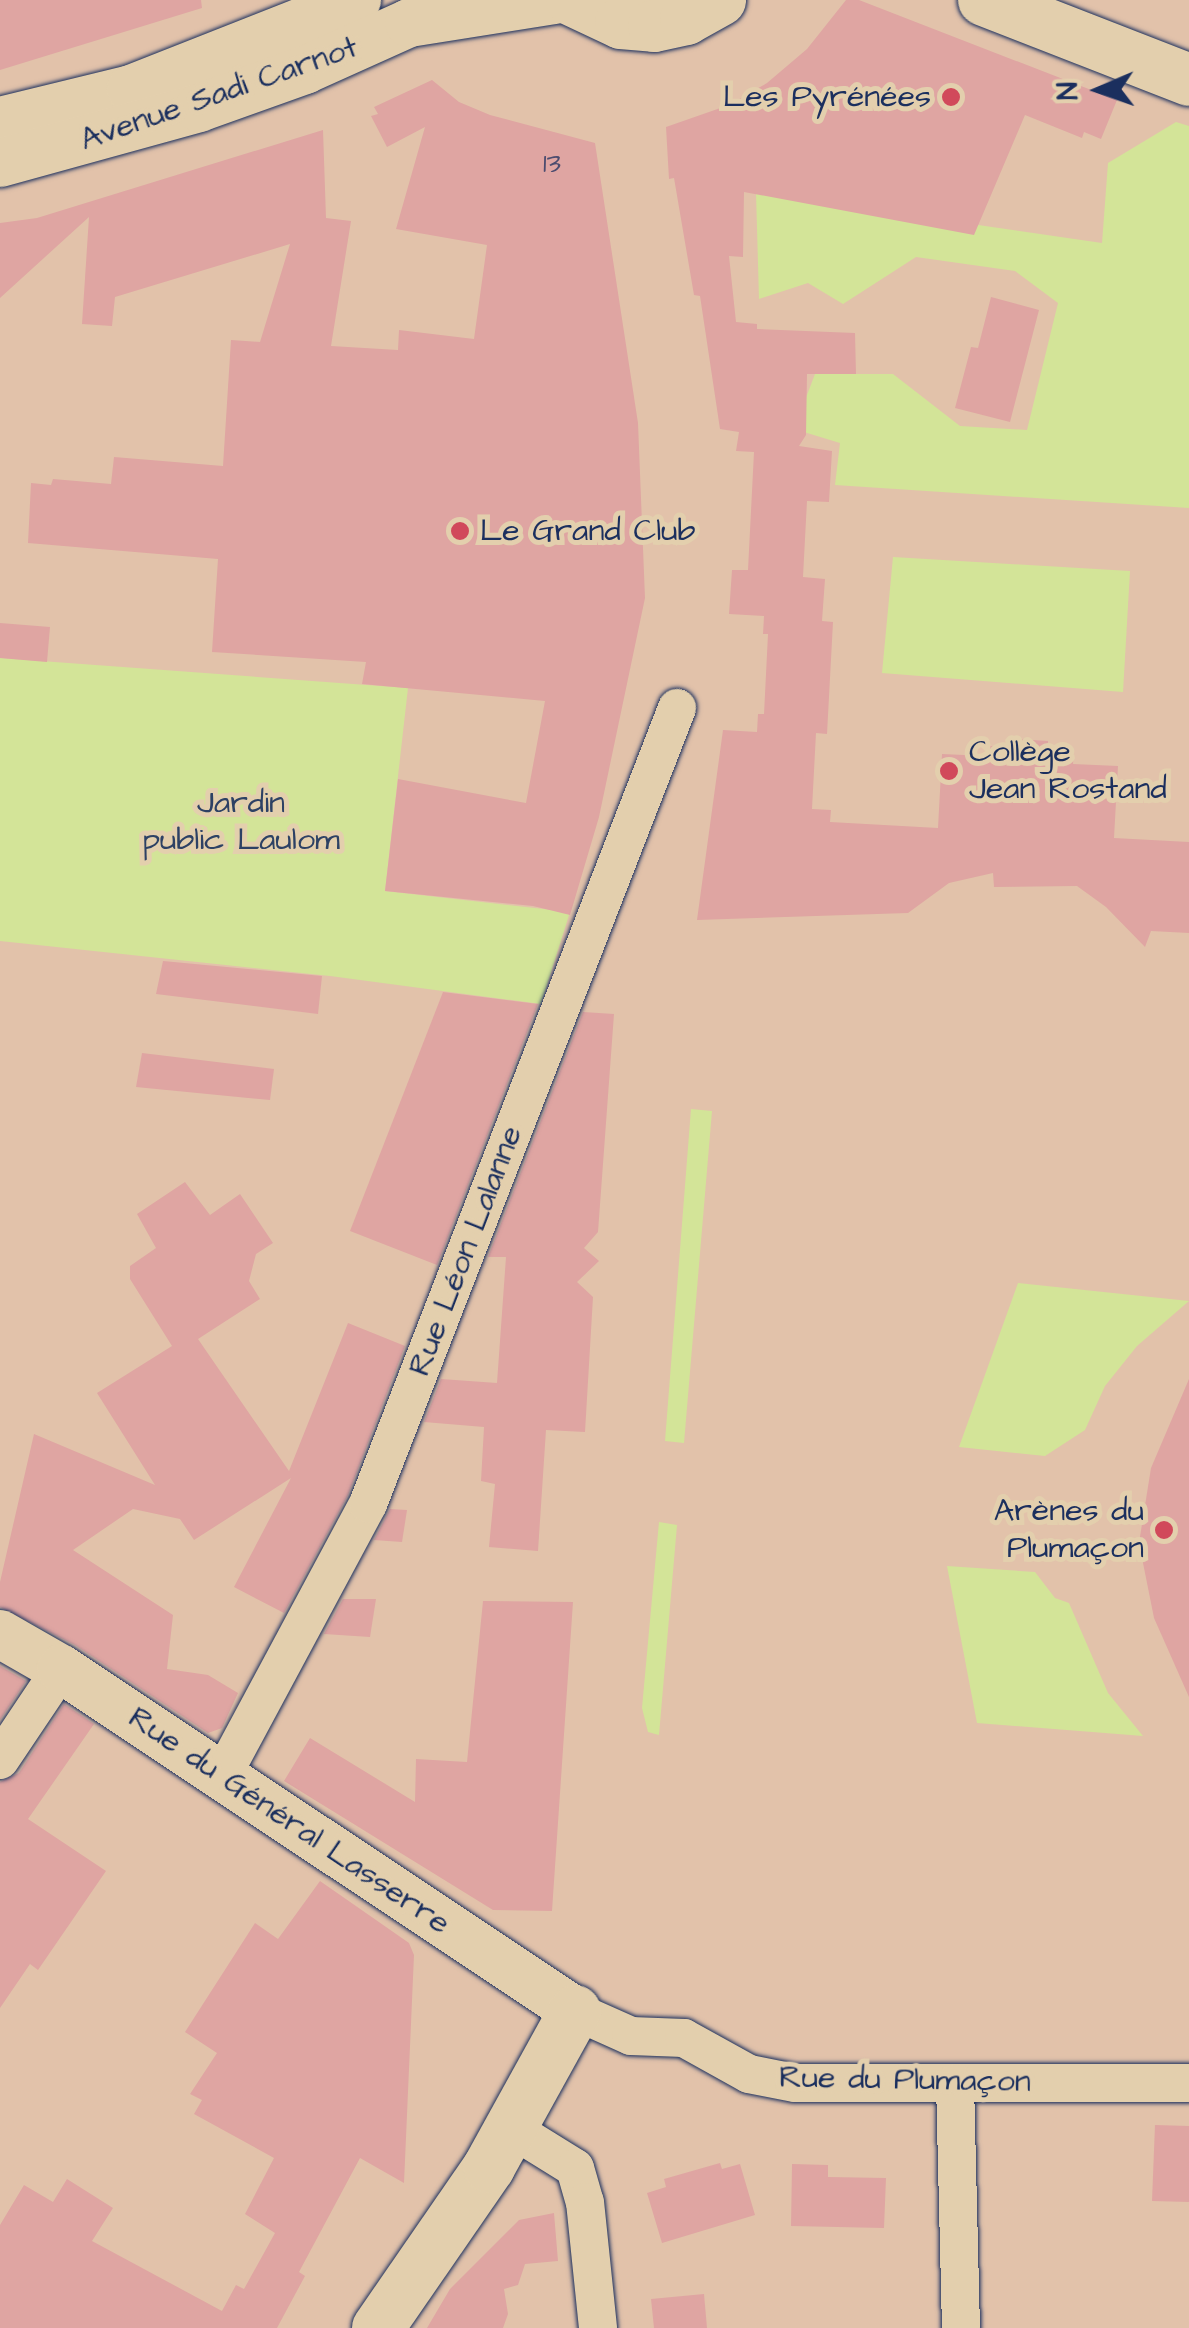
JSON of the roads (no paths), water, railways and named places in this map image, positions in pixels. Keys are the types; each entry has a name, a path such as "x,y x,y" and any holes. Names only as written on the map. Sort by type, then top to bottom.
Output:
{"main road":[{"path":"572,0 621,24 654,26 686,19 720,0"},
{"path":"984,0 1189,80"},
{"path":"378,2328 512,2129 575,2011"}],"street":[{"name":"Avenue Sadi Carnot","path":"0,120 131,89 357,0"},
{"name":"Avenue Sadi Carnot","path":"0,164 199,108 306,70 409,23 554,0"},
{"name":"Rue Léon Lalanne","path":"221,1778 368,1504 678,708"},
{"name":"Rue du Général Lasserre","path":"0,1634 61,1669 575,2011"},
{"path":"0,1760 61,1669"},
{"name":"Rue du Plumaçon","path":"575,2011 631,2036 684,2038 749,2074 795,2082 1189,2084"},
{"path":"955,2083 961,2328"},
{"path":"512,2129 576,2168 585,2202 598,2328"}],"place":[{"name":"Les Pyrénées","path":"951,97"},
{"name":"Le Grand Club","path":"460,531"},
{"name":"Collège Jean Rostand","path":"949,771"},
{"name":"Arènes du Plumaçon","path":"1164,1530"}],"park label":[{"name":"Jardin public Laulom","path":"241,822"}]}
